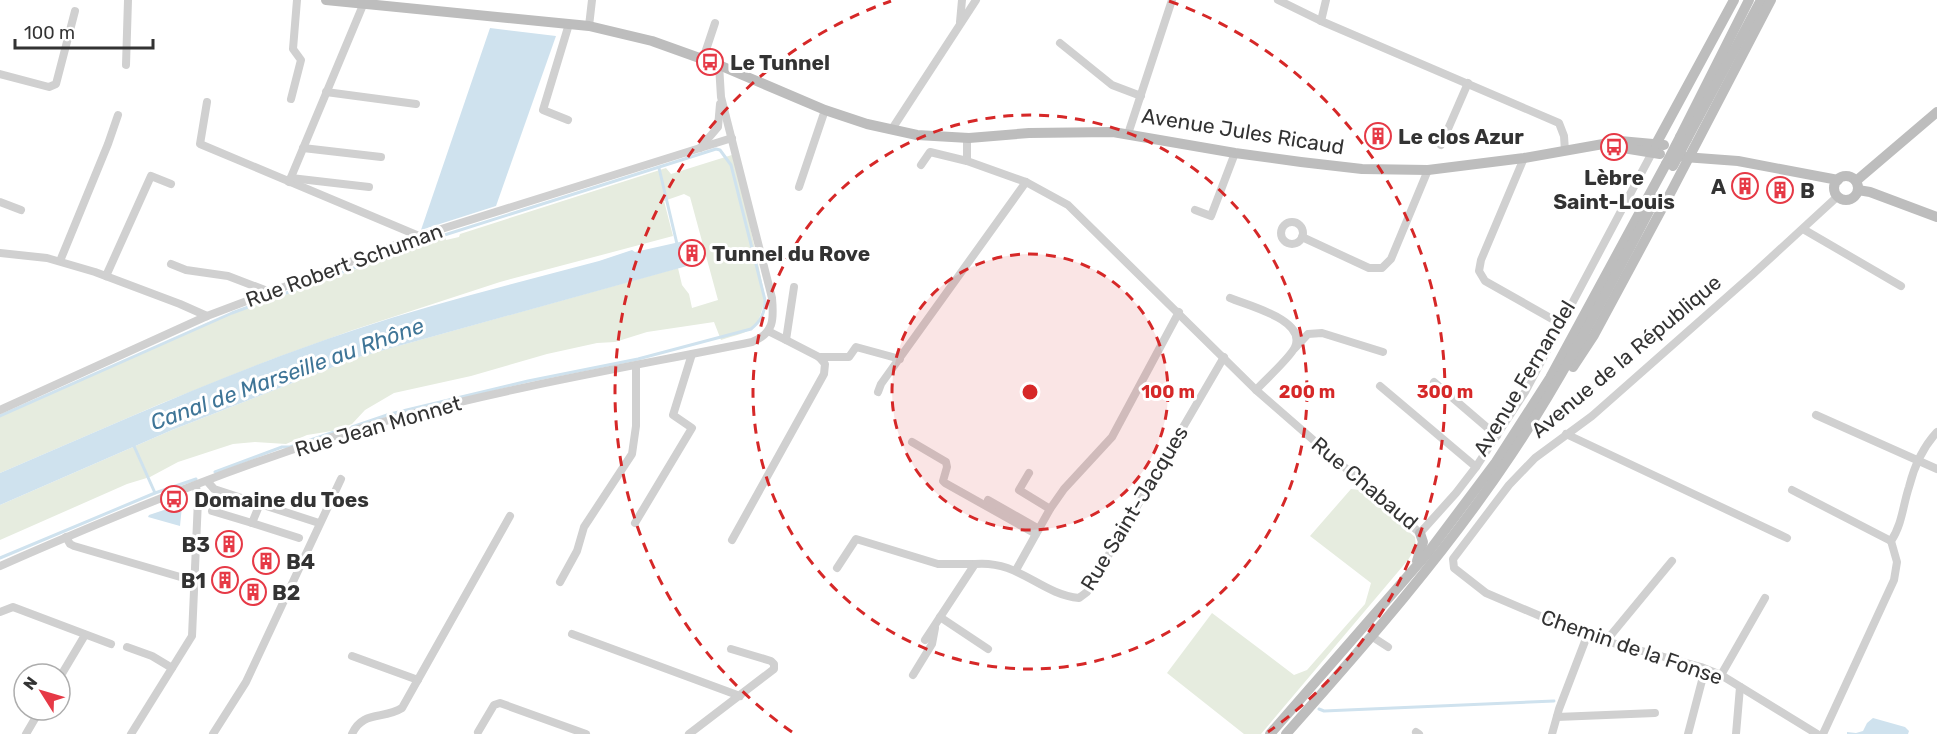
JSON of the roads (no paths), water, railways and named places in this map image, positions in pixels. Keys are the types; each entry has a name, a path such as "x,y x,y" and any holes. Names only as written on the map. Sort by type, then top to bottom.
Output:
{"main road":[{"name":"Avenue Jules Ricaud","path":"326,0 589,26 652,41 719,65 825,110 867,124 917,135 967,138 1040,133 1113,132 1235,153 1362,169 1428,170 1565,152 1620,141 1658,149"},
{"path":"1658,149 1734,0"},
{"name":"Avenue Fernandel","path":"1686,149 1749,0"},
{"name":"Avenue Fernandel","path":"1270,734 1411,573 1463,509 1524,421 1669,165 1686,149 1761,0"},
{"path":"1511,455 1594,334 1686,149 1771,0"},
{"path":"1937,112 1857,185 1857,194 1850,200 1841,199 1834,188 1838,180 1845,176 1857,185 1870,192 1937,217"},
{"path":"1686,149 1727,160 1838,180"},
{"name":"Avenue Fernandel","path":"1286,734 1371,636 1454,533 1511,455 1575,350 1669,165"},
{"path":"1411,573 1423,547 1423,538 1420,533"}],"street":[{"path":"126,65 128,0"},
{"path":"291,99 301,60 293,49 297,0"},
{"path":"589,26 592,0"},
{"path":"960,25 962,0"},
{"path":"892,129 976,0"},
{"path":"1128,134 1172,0"},
{"path":"1278,0 1321,21 1559,123 1564,136 1565,152"},
{"path":"1321,21 1326,0"},
{"path":"290,180 363,5"},
{"path":"0,74 49,87 56,84 75,11"},
{"path":"703,59 716,23"},
{"path":"568,120 543,110 569,24"},
{"path":"1060,44 1112,85 1140,96"},
{"path":"699,149 718,127 721,97 719,65"},
{"path":"1441,145 1468,83"},
{"path":"326,92 416,104"},
{"path":"721,97 772,298 774,318 768,331 819,357 825,364 824,374 732,540"},
{"path":"207,102 200,144 419,236"},
{"path":"799,187 825,110"},
{"path":"60,261 118,115"},
{"path":"718,127 731,134"},
{"name":"Rue Robert Schuman","path":"0,410 207,316 270,292 419,236 699,149 731,134"},
{"path":"967,138 967,161"},
{"path":"303,148 381,157"},
{"name":"Rue Chabaud","path":"921,165 930,152 967,161 1026,182 1068,205 1256,390 1420,533 1476,467 1535,375 1658,149"},
{"path":"1195,210 1211,216 1235,153"},
{"path":"1524,158 1481,260 1479,272 1485,281 1561,324"},
{"path":"1302,237 1368,268 1382,268 1391,259 1428,170"},
{"path":"106,276 151,176 171,184"},
{"path":"290,180 369,187"},
{"path":"878,392 1026,182"},
{"name":"Avenue de la République","path":"1453,560 1509,486 1535,458 1592,416 1838,196"},
{"path":"0,202 21,210"},
{"path":"1803,229 1901,286"},
{"path":"0,253 60,261 106,276 207,316"},
{"path":"171,264 186,270 228,276 270,292"},
{"path":"786,340 794,287"},
{"path":"1230,298 1281,319 1292,326 1297,336 1294,349"},
{"path":"1016,570 1050,509 1064,489 1112,437 1179,312"},
{"name":"Rue Jean Monnet","path":"0,566 66,537 273,456 399,417 516,388 752,342 763,338 768,331"},
{"path":"1256,390 1308,334 1322,333 1383,352"},
{"path":"819,357 849,357 856,346 900,359"},
{"path":"635,523 692,428 673,415 692,354"},
{"name":"Rue Saint-Jacques","path":"837,568 856,539 938,564 992,562 1016,570 1066,597 1079,598 1087,592 1224,357"},
{"path":"560,582 577,550 584,527 632,454 636,426 636,366"},
{"path":"1434,382 1497,436"},
{"path":"1380,386 1476,467"},
{"path":"1816,415 1937,469"},
{"path":"1891,541 1896,533 1918,461 1928,442 1937,432"},
{"path":"1566,434 1787,538"},
{"path":"912,442 946,462 943,481 945,483 1038,531"},
{"path":"1029,473 1019,490 1050,509"},
{"path":"213,734 246,682 341,479"},
{"path":"207,481 212,488 259,506 319,523"},
{"path":"131,734 192,636 198,500 196,486"},
{"path":"1792,490 1891,541 1897,562 1894,580 1823,734"},
{"path":"988,500 1038,531"},
{"path":"252,523 259,506"},
{"path":"212,511 299,538"},
{"path":"352,734 365,718 390,715 402,708 510,516"},
{"path":"66,537 74,546 194,581"},
{"name":"Chemin de la Fonse","path":"1453,560 1454,568 1486,593 1587,636 1721,675 1817,734"},
{"path":"1606,641 1672,561"},
{"path":"925,640 975,564"},
{"path":"1721,675 1765,597"},
{"path":"0,612 13,607 111,644"},
{"path":"938,621 988,648"},
{"path":"913,675 932,644 938,621"},
{"path":"572,634 740,696"},
{"path":"69,662 85,635"},
{"path":"1371,636 1388,647"},
{"path":"1552,734 1587,636"},
{"path":"127,647 152,656 172,668"},
{"path":"689,734 774,669 771,661 731,649"},
{"path":"352,656 418,680"},
{"path":"1689,734 1705,669"},
{"path":"1736,734 1740,687"},
{"path":"478,732 494,705 500,703 586,734"},
{"path":"1557,717 1655,713"}],"water":[{"path":"490,28 556,36 496,206 421,230"},
{"name":"Canal de Marseille au Rhône","path":"684,241 689,265 687,266 359,357 172,430 0,505 0,473 264,362 415,311 632,250 635,252"},
{"path":"182,506 180,526 148,517 149,515"},
{"path":"1873,718 1905,727 1909,731 1908,734 1847,734 1847,732 1863,731"}],"waterway":[{"path":"0,416 232,313 435,238 716,149 720,150 731,165 765,300 762,316 751,329 638,359 528,381 390,414 352,427"},
{"path":"659,168 677,244"},
{"path":"215,472 282,447 290,447 334,432"},
{"path":"134,446 155,493"},
{"path":"0,558 155,493 196,479"},
{"path":"1319,709 1324,711 1554,701"}],"place":[{"name":"Le Tunnel","path":"710,62"},
{"name":"Le clos Azur","path":"1378,136"},
{"name":"Lèbre Saint-Louis","path":"1614,147"},
{"name":"A","path":"1745,186"},
{"name":"B","path":"1780,190"},
{"name":"Tunnel du Rove","path":"692,253"},
{"name":"Domaine du Toes","path":"174,499"},
{"name":"B3","path":"229,544"},
{"name":"B4","path":"266,561"},
{"name":"B1","path":"225,580"},
{"name":"B2","path":"253,592"}]}
